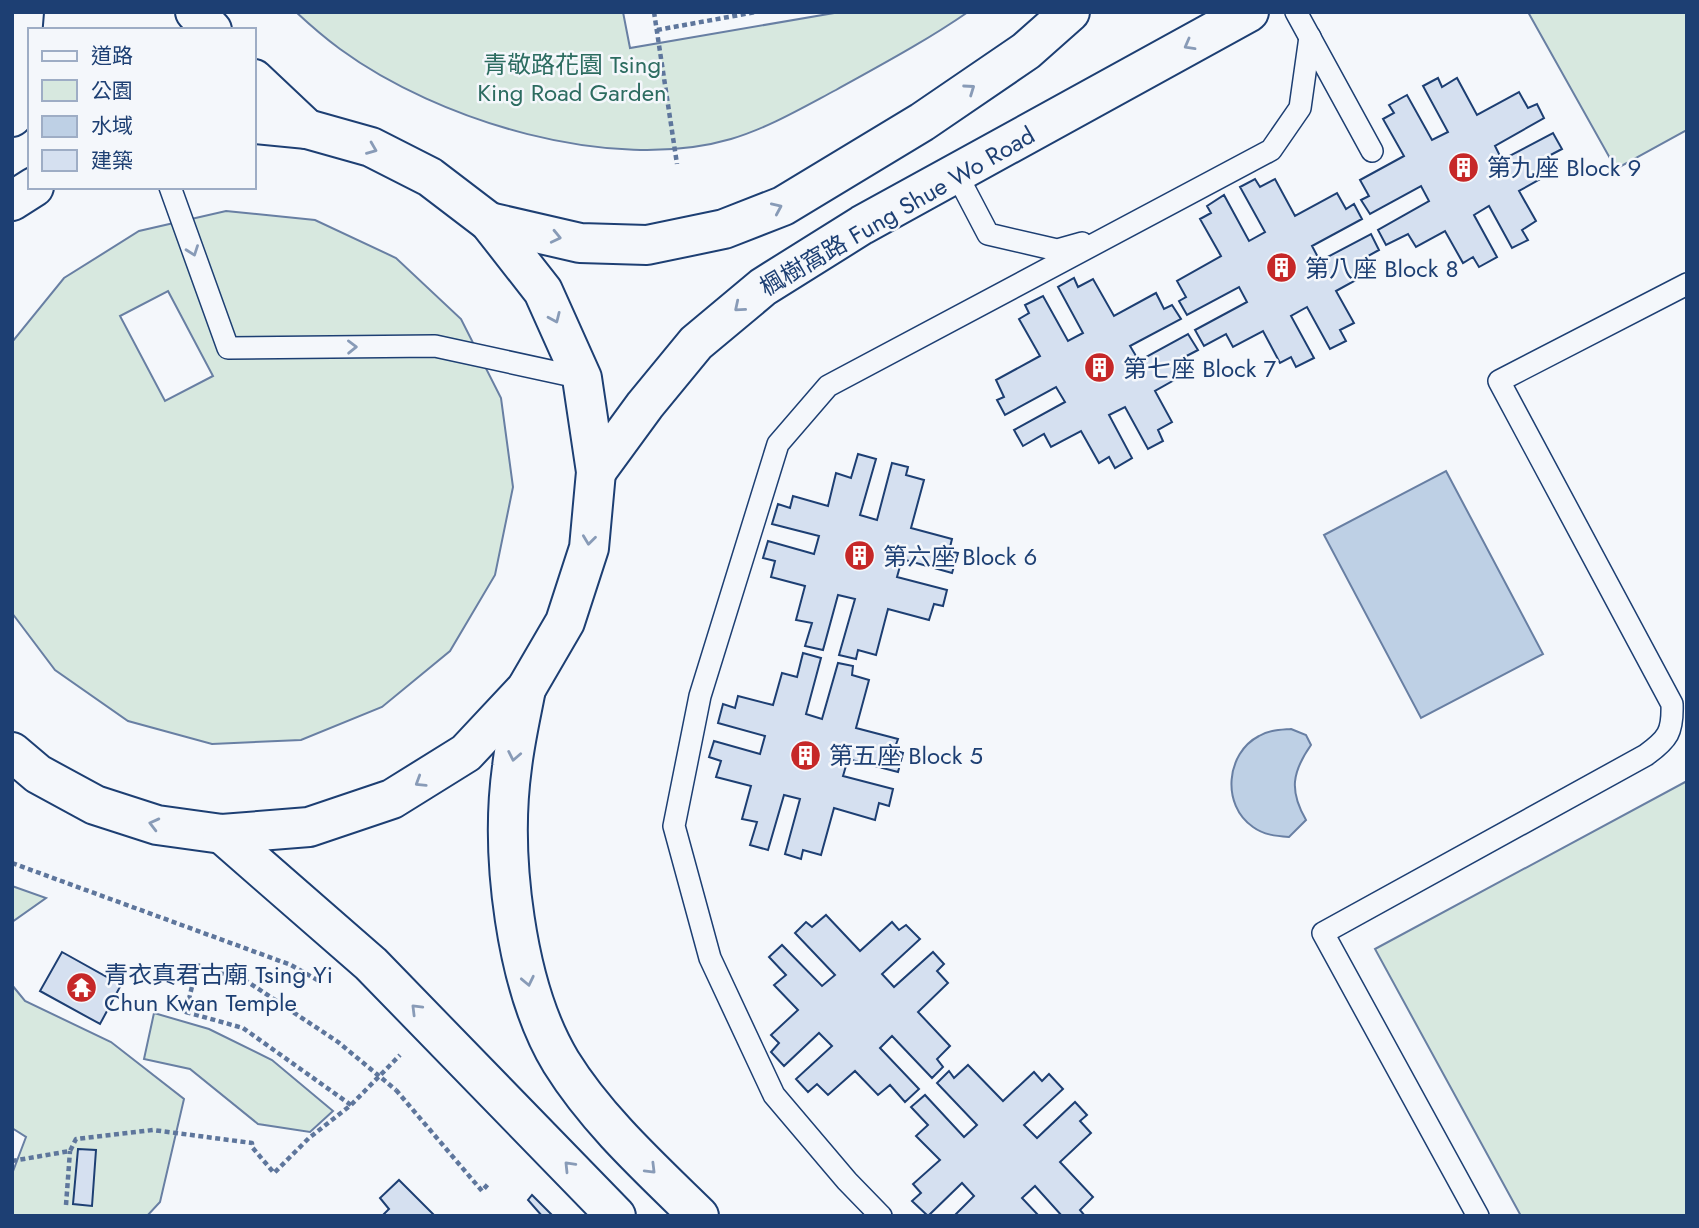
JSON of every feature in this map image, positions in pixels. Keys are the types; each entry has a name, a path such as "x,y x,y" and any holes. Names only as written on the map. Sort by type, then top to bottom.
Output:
{"main road":[{"path":"12,117 16,109 24,12"},
{"path":"195,12 210,28"},
{"path":"489,222 580,243 647,245 724,229 783,206 922,122 1026,51 1070,12"},
{"name":"楓樹窩路 Fung Shue Wo Road","path":"596,472 645,405 696,343 763,286 862,225 1249,12"},
{"path":"256,81 307,129"},
{"path":"21,766 95,805 157,825 222,834 309,827 392,800 466,753 526,689 565,622 589,548 596,472 582,378 543,291 489,222 430,177 371,147 307,129 256,124"},
{"path":"12,201 31,189"},
{"path":"526,689 511,769 508,836 516,924 532,1000 561,1061 613,1131 699,1216"},
{"path":"222,834 371,964 616,1216"}],"lane":[{"path":"1296,12 1372,151"},
{"path":"881,1216 847,1181 774,1094 710,958 674,826 700,696 778,444 828,386 1271,150 1300,108 1310,37"},
{"path":"956,173 988,234 1057,250 1124,229"},
{"path":"171,189 228,348 435,346 582,378"},
{"path":"1478,1216 1322,933 1646,755 1664,742 1672,724 1672,704 1499,381 1687,284"}],"path":[{"path":"654,12 677,164"},
{"path":"657,30 756,12"},
{"path":"12,863 291,965 323,984"},
{"path":"351,1105 243,1028 186,1012 197,965 248,982 338,1042 396,1090 482,1191 488,1184"},
{"path":"66,1205 70,1151 76,1139 153,1130 252,1143 252,1147 274,1173 309,1138 351,1105 402,1053"},
{"path":"12,1161 70,1151"}],"green space":[{"name":"青敬路花園 Tsing King Road Garden","path":"296,12 623,12 630,48 840,12 968,12 886,62 798,111 758,129 731,139 684,148 633,150 581,145 528,134 475,118 426,98 380,75 340,49"},
{"path":"1528,12 1687,12 1687,130 1616,169"},
{"path":"226,211 315,220 396,258 461,319 501,398 513,487 495,575 450,651 382,707 301,740 212,744 128,721 55,670 12,613 12,342 64,278 139,231","holes":["168,291 213,376 165,401 120,316"]},
{"path":"1687,781 1687,1216 1521,1216 1375,949"},
{"path":"12,886 46,898 12,922"},
{"path":"12,985 25,1001 111,1042 184,1099 160,1202 147,1216 12,1216 12,1174 26,1137 12,1128"},
{"path":"154,1013 209,1029 272,1060 333,1111 310,1132 258,1124 190,1069 144,1059"}],"water":[{"path":"1446,471 1543,654 1421,718 1324,535"},
{"path":"1291,729 1306,735 1311,745 1300,764 1295,782 1297,800 1306,820 1289,837 1275,836 1253,827 1236,806 1232,793 1234,766 1248,744 1259,736"}],"building":[{"name":"第九座 Block 9","path":"1438,78 1442,87 1457,78 1477,115 1519,92 1528,108 1537,104 1544,118 1495,146 1502,160 1553,133 1562,149 1541,160 1549,174 1519,191 1536,221 1522,230 1528,240 1512,248 1489,206 1474,215 1497,257 1479,267 1473,257 1463,263 1445,231 1416,247 1408,234 1386,245 1378,230 1429,201 1421,186 1370,214 1361,200 1369,196 1360,180 1404,156 1383,119 1394,113 1389,105 1407,95 1432,140 1448,132 1423,86"},
{"name":"第八座 Block 8","path":"1255,179 1260,187 1275,179 1295,216 1337,193 1346,209 1354,204 1362,219 1312,246 1320,261 1371,234 1379,250 1359,261 1367,274 1336,291 1354,323 1340,330 1346,341 1330,349 1307,307 1291,316 1314,358 1296,367 1291,357 1280,363 1263,331 1233,347 1226,334 1204,346 1195,330 1247,302 1239,287 1187,315 1179,301 1186,297 1177,281 1221,256 1200,219 1211,213 1207,206 1224,195 1249,241 1265,232 1240,187"},
{"name":"第七座 Block 7","path":"1074,278 1078,287 1093,279 1114,316 1156,293 1164,309 1172,305 1181,319 1130,346 1139,361 1188,334 1198,350 1177,361 1185,374 1155,391 1172,422 1158,430 1163,441 1148,449 1125,407 1109,415 1132,458 1115,468 1109,457 1099,463 1081,431 1051,447 1044,434 1023,446 1014,430 1065,402 1056,387 1005,415 997,400 1004,397 996,380 1040,356 1019,319 1029,313 1025,305 1043,296 1068,341 1083,333 1058,287"},
{"name":"第六座 Block 6","path":"858,454 876,459 860,515 877,520 892,463 908,467 906,475 924,480 911,528 952,539 949,551 958,553 952,573 902,559 897,577 947,590 943,606 934,604 929,620 888,609 876,655 858,650 856,659 839,655 855,599 838,595 823,650 805,646 812,623 796,620 805,586 771,577 775,561 763,558 768,541 814,554 819,536 772,524 778,504 790,508 793,496 828,506 836,473 851,478"},
{"name":"第五座 Block 5","path":"803,653 821,658 806,714 822,719 838,663 853,666 852,675 869,680 856,728 898,739 894,750 903,753 898,772 848,759 843,776 893,789 889,806 879,803 875,820 834,808 821,855 803,850 801,859 785,854 800,799 784,795 768,850 750,845 757,822 742,819 751,786 716,777 721,761 709,757 714,741 760,754 765,736 718,723 723,704 735,708 738,696 773,705 782,673 797,677"},
{"path":"826,915 860,951 892,922 899,930 906,925 920,939 882,974 894,987 933,952 944,964 937,971 948,983 918,1012 950,1046 937,1059 943,1067 932,1078 892,1036 880,1048 919,1089 905,1102 890,1085 878,1095 855,1071 828,1095 817,1084 808,1092 796,1079 832,1046 819,1033 784,1066 771,1052 779,1043 771,1035 798,1010 774,985 786,975 769,957 782,945 822,986 835,975 795,933 806,922 812,927"},
{"name":"青衣真君古廟 Tsing Yi Chun Kwan Temple","path":"62,952 121,985 100,1024 40,991"},
{"path":"968,1065 1003,1101 1034,1072 1042,1081 1049,1074 1063,1089 1024,1125 1037,1138 1075,1102 1087,1115 1080,1121 1091,1133 1060,1162 1093,1197 1080,1210 1085,1216 1062,1216 1035,1186 1022,1198 1039,1216 954,1216 974,1196 962,1183 928,1216 912,1201 921,1193 913,1184 940,1160 916,1136 928,1125 911,1107 925,1095 964,1137 977,1125 937,1083 949,1071 954,1078"},
{"path":"78,1149 96,1150 92,1206 73,1204"},
{"path":"399,1180 435,1216 382,1216 389,1209 380,1198"},
{"path":"532,1195 553,1216 542,1216 528,1200"}],"place":[{"name":"第九座 Block 9","path":"1464,167"},
{"name":"第八座 Block 8","path":"1282,268"},
{"name":"第七座 Block 7","path":"1100,368"},
{"name":"第六座 Block 6","path":"860,556"},
{"name":"第五座 Block 5","path":"806,755"},
{"name":"青衣真君古廟 Tsing Yi Chun Kwan Temple","path":"81,988"}]}
